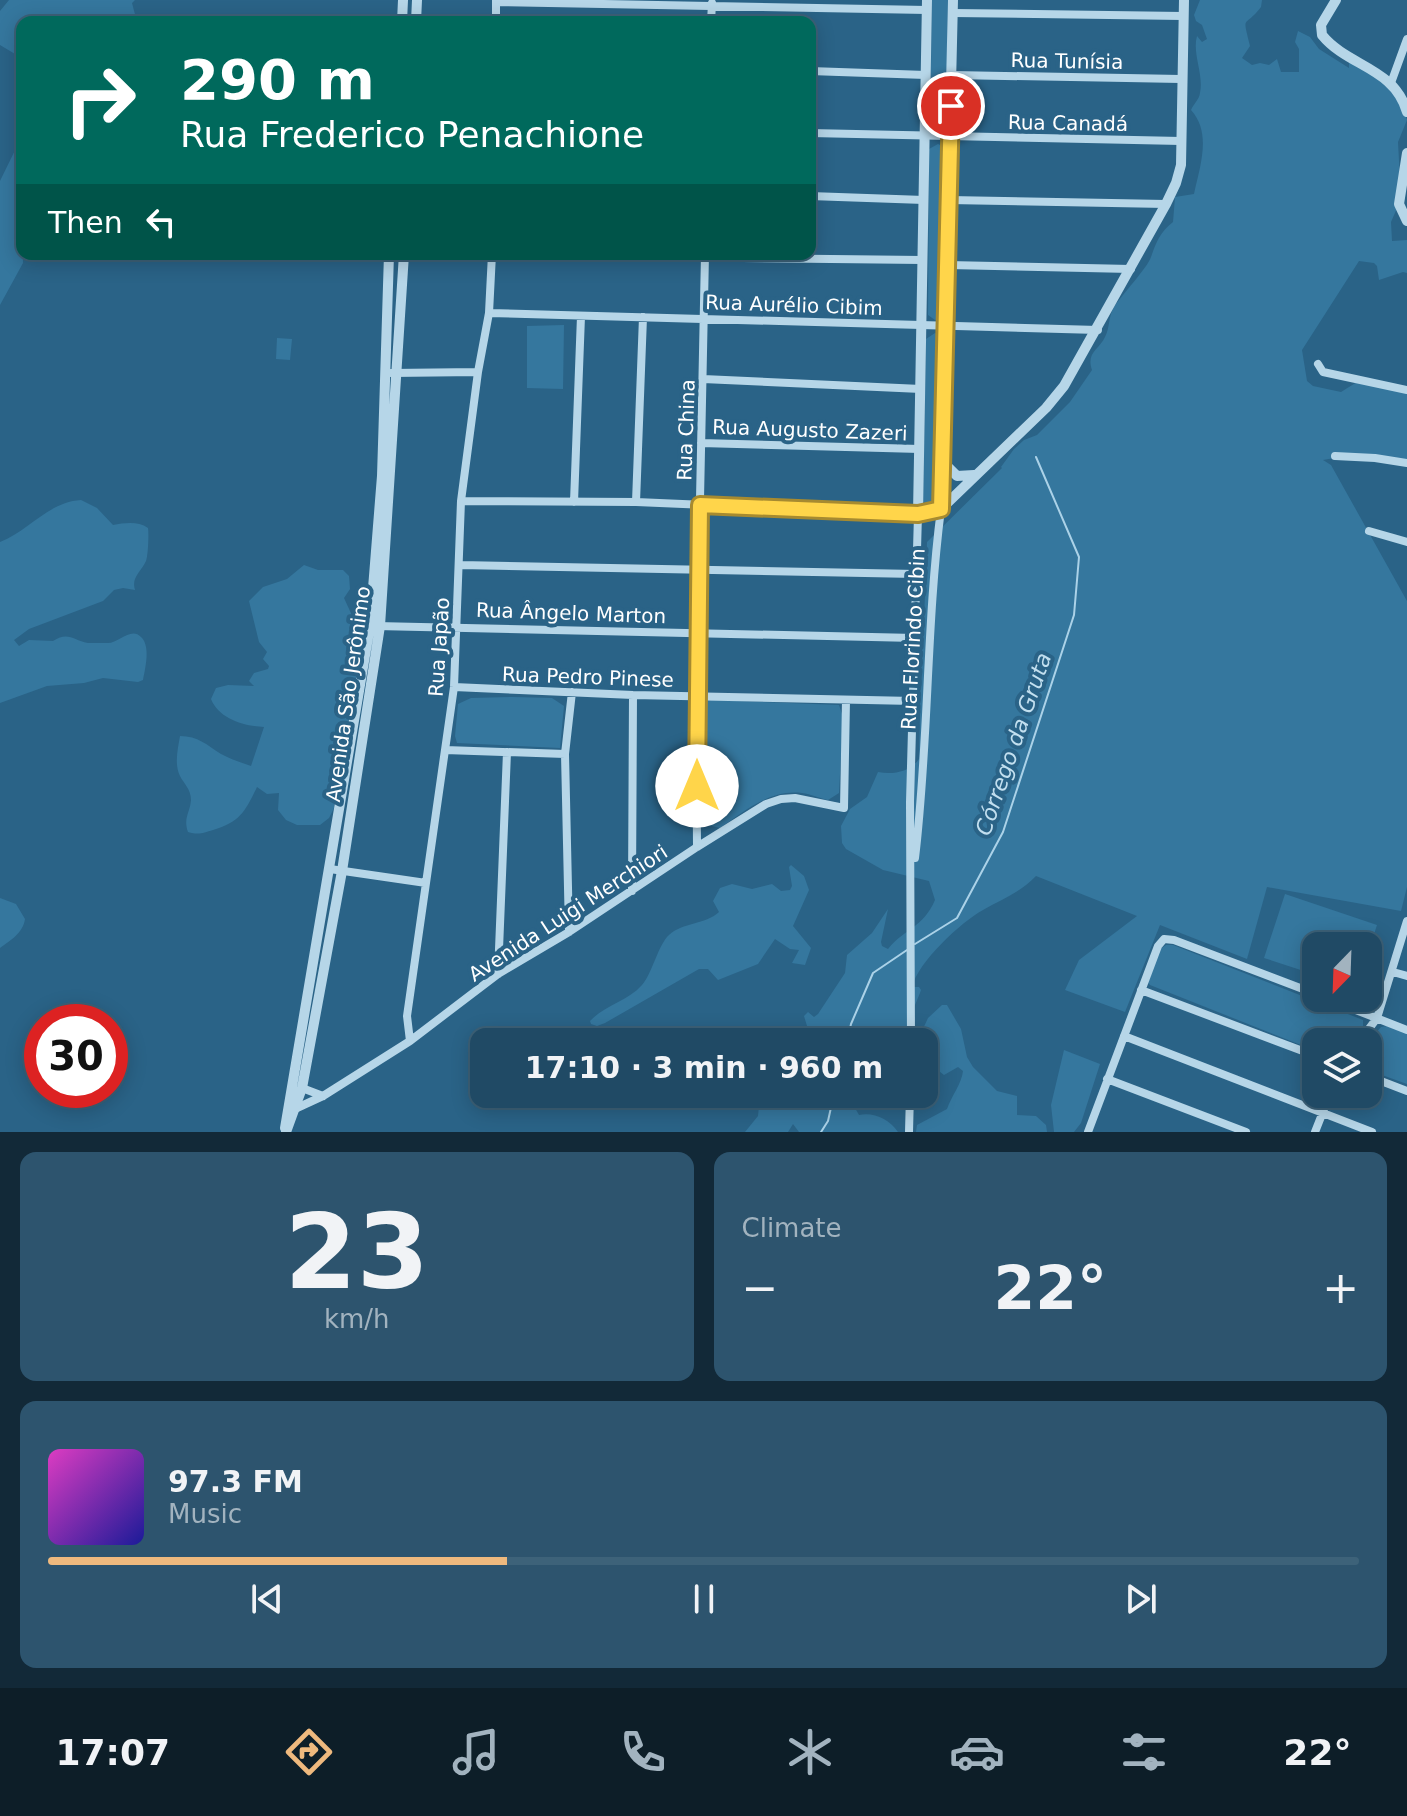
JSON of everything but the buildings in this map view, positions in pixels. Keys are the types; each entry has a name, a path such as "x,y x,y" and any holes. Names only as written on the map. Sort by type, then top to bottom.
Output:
{"street":[{"name":"Rua Florindo Cibin","path":"911,895 921,805 932,575 944,463 953,0"},
{"path":"461,501 636,502 918,514 941,509 1046,408 1064,386 1166,204 1181,165 1184,0"},
{"path":"1336,0 1324,17 1321,31 1326,40 1391,83 1406,106"},
{"path":"496,1 927,5"},
{"name":"Rua Florindo Cibin","path":"911,1028 913,701 923,325 927,5"},
{"path":"953,13 1183,16"},
{"path":"1391,83 1407,39"},
{"path":"816,71 926,75"},
{"name":"Rua Tunísia","path":"952,75 1181,79"},
{"name":"Rua Canadá","path":"816,133 1181,141"},
{"path":"1406,219 1399,204 1407,157"},
{"path":"816,196 924,200"},
{"path":"949,200 1166,204"},
{"path":"816,258 923,260"},
{"name":"Avenida São Jerônimo","path":"389,260 391,373"},
{"name":"Avenida São Jerônimo","path":"286,1132 294,1068 375,626 382,476 403,260"},
{"name":"Rua Japão","path":"410,1041 407,1016 454,687 461,501 489,313 492,260"},
{"name":"Rua China","path":"697,847 696,696 705,260"},
{"path":"948,265 1131,269"},
{"name":"Rua Aurélio Cibim","path":"489,313 1098,330"},
{"path":"574,502 581,316"},
{"path":"636,502 643,317"},
{"path":"1318,364 1323,372 1407,390"},
{"path":"391,373 478,372"},
{"path":"703,379 921,389"},
{"name":"Rua Augusto Zazeri","path":"701,443 920,449"},
{"path":"1335,456 1407,463"},
{"path":"944,463 957,476 976,475"},
{"path":"1369,531 1407,542"},
{"path":"460,565 916,574"},
{"name":"Rua Ângelo Marton","path":"375,626 915,638"},
{"name":"Rua Pedro Pinese","path":"454,687 633,695 913,701"},
{"path":"569,932 565,754 572,692"},
{"path":"632,891 633,695"},
{"name":"Avenida Luigi Merchiori","path":"297,1108 323,1096 410,1041 498,974 569,932 766,804 795,798 844,808 846,700"},
{"path":"445,750 565,754"},
{"path":"498,974 507,752"},
{"name":"Avenida São Jerônimo","path":"286,1132 302,1088 342,871 350,768"},
{"path":"330,869 426,883"},
{"path":"1370,1028 1377,1018 1407,924"},
{"path":"1100,1132 1088,1130 1158,946 1164,939 1174,940 1302,989"},
{"path":"1393,972 1407,976"},
{"path":"1141,990 1302,1051"},
{"path":"1361,1012 1407,1030"},
{"path":"1124,1036 1372,1132"},
{"path":"294,1068 297,1108"},
{"path":"1107,1079 1246,1132"},
{"path":"1382,1081 1407,1091"},
{"path":"302,1088 323,1096"},
{"path":"909,1132 910,1108"},
{"path":"1315,1132 1324,1108"}],"shaded area":[{"path":"9,0 135,0 132,3 135,16 16,16 15,54 0,45 0,11"},
{"path":"932,0 948,0 946,129 938,132 930,127"},
{"path":"1200,0 1262,0 1261,7 1246,22 1250,46 1242,58 1252,65 1269,65 1277,59 1281,72 1299,72 1299,49 1295,42 1298,31 1349,68 1349,60 1388,81 1407,120 1398,142 1401,199 1391,222 1392,241 1407,240 1407,273 1379,280 1374,263 1359,261 1302,350 1307,381 1313,386 1341,392 1357,382 1407,391 1407,461 1340,457 1323,460 1331,465 1407,601 1407,887 1401,911 1267,887 1247,959 1160,925 1125,1012 1065,990 1079,960 1137,916 1036,876 1018,891 974,916 931,955 912,987 921,990 912,1018 916,1028 806,1028 804,1016 808,1012 814,1017 818,1014 845,973 847,955 872,933 888,909 881,942 888,949 925,917 935,900 929,881 883,870 846,849 842,843 841,826 850,809 867,797 878,772 901,772 919,759 920,712 917,702 922,673 917,665 917,645 924,620 927,542 1002,468 1014,449 1024,440 1037,435 1070,402 1092,370 1092,355 1105,337 1114,307 1149,262 1159,238 1173,222 1175,197 1194,194 1203,150 1201,129 1191,110 1199,98 1201,86 1196,43 1197,36 1202,42 1207,39 1194,15"},
{"path":"938,144 946,148 943,317 935,320 928,315 929,149"},
{"path":"16,148 16,260 23,260 23,263 0,305 0,181"},
{"path":"564,325 563,389 527,388 527,326"},
{"path":"935,333 940,335 937,505 931,506 923,502 926,339"},
{"path":"277,338 292,339 290,360 276,359"},
{"path":"81,500 97,508 113,525 136,523 148,528 147,558 135,578 135,590 114,590 103,601 29,629 14,640 19,646 29,640 53,641 67,636 88,643 107,643 137,634 144,641 147,652 143,680 103,678 47,686 0,703 0,542 58,506"},
{"path":"304,565 318,570 343,570 349,576 350,589 344,598 361,635 364,655 344,758 334,776 334,808 329,818 320,825 297,825 286,820 278,810 279,793 267,794 257,787 245,809 230,823 204,833 188,832 186,819 191,796 177,766 180,736 197,739 225,756 251,766 264,727 233,720 220,712 211,699 216,688 254,686 249,681 254,673 268,669 263,659 267,652 259,642 249,601 263,587 287,579"},
{"path":"471,698 552,698 564,706 560,748 457,743 458,704"},
{"path":"711,700 839,705 843,717 839,793 828,800 802,793 779,794 748,808 720,828 708,825 700,816 701,708 703,703"},
{"path":"791,865 804,876 809,890 793,926 811,948 805,965 792,963 799,950 790,949 775,939 758,964 718,980 708,969 699,969 605,1023 597,1026 591,1024 590,1021 602,1011 642,985 669,935 719,912 713,901 720,888 732,884 752,889 772,884 781,891 790,890"},
{"path":"1285,894 1377,925 1375,932 1302,932 1302,970 1264,958"},
{"path":"0,898 16,904 25,919 19,932 0,948"},
{"path":"1173,945 1302,996 1302,1012 1343,1012 1363,1020 1363,1028 1302,1028 1302,1045 1150,985 1148,983 1160,949"},
{"path":"942,1005 947,1005 961,1029 967,1057 973,1067 997,1091 1017,1096 1017,1115 1036,1116 1046,1125 1047,1132 916,1132 917,1125 947,1109 963,1071 958,1067 944,1075 938,1070 938,1028 923,1028 928,1018"},
{"path":"1381,1027 1407,1033 1407,1084 1382,1075"},
{"path":"1064,1050 1100,1064 1081,1123 1074,1132 1054,1132 1051,1105"},
{"path":"759,1108 855,1108 859,1115 881,1118 898,1132 799,1132 793,1124 788,1132 745,1132 758,1116"}],"waterway":[{"name":"Córrego da Gruta","path":"915,944 957,918 1003,832 1074,615 1079,557 1036,457"},
{"name":"Córrego da Gruta","path":"850,1028 873,973 907,950"},
{"name":"Córrego da Gruta","path":"821,1132 831,1108"}],"route":[{"path":"697,786 700,505 918,514 941,509 951,106"}]}
